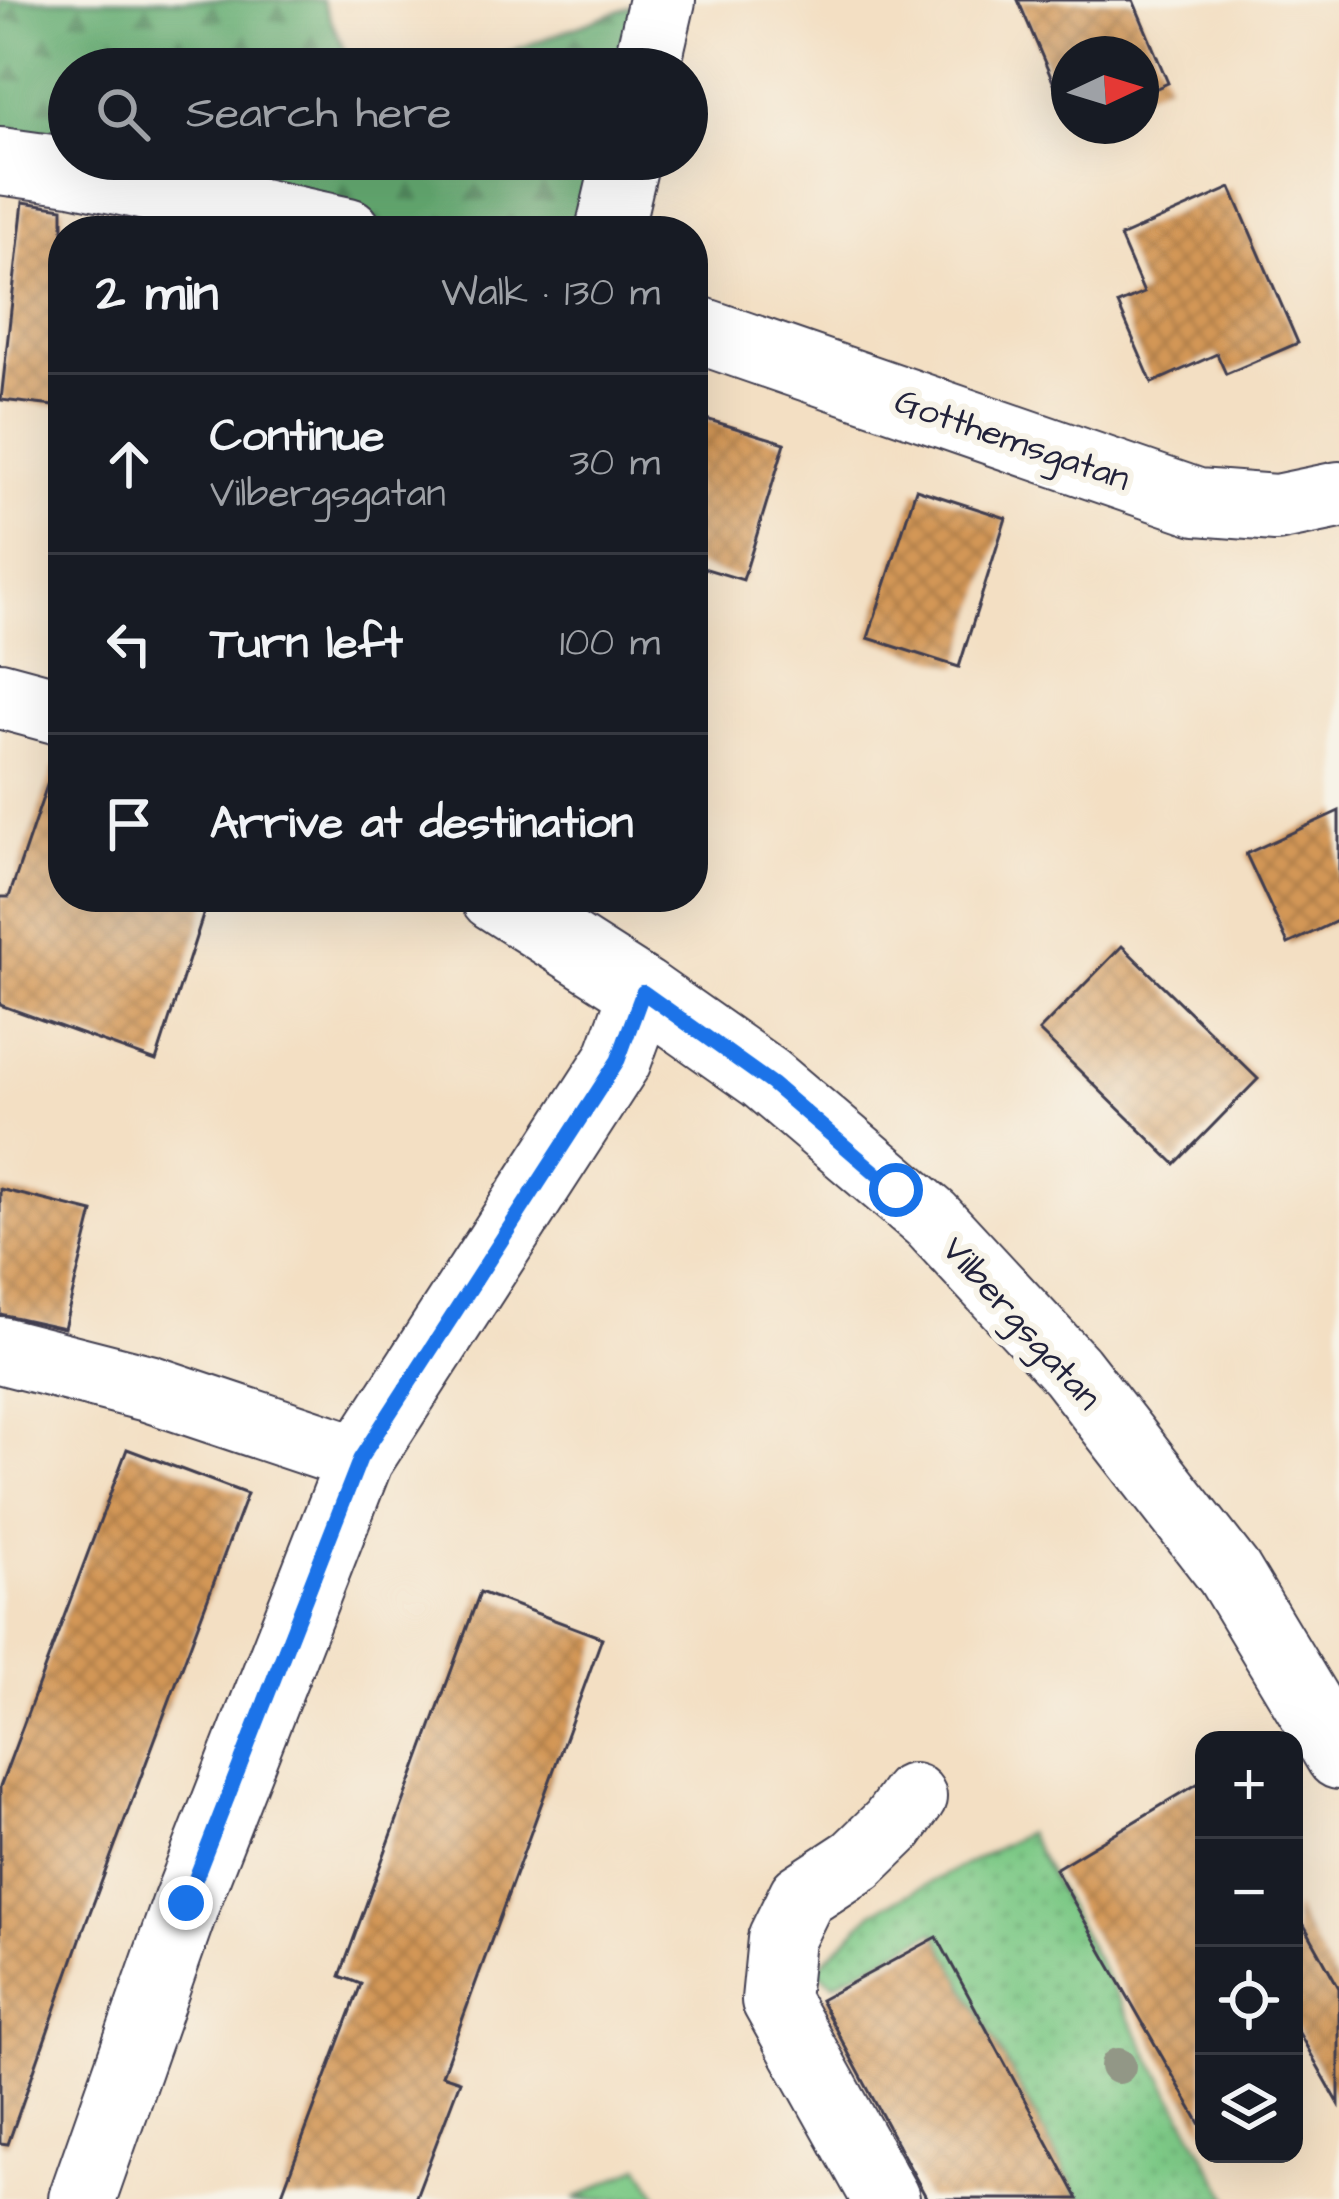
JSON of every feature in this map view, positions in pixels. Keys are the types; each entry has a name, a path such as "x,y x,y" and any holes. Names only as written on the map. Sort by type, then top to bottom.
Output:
{"street":[{"path":"651,48 662,0"},
{"path":"0,161 48,168"},
{"path":"113,180 279,216"},
{"path":"613,216 621,180"},
{"name":"Gotthemsgatan","path":"708,333 1197,502 1276,508 1339,495"},
{"path":"0,695 48,708"},
{"name":"Vilbergsgatan","path":"518,912 643,992 772,1084 931,1219 1072,1370 1229,1573 1339,1756"},
{"path":"82,2199 186,1903 360,1459 618,1060 643,992"},
{"path":"0,1350 148,1388 360,1459"},
{"path":"886,2199 776,2000 781,1939 802,1895 857,1860 913,1798"}],"green space":[{"path":"0,0 322,0 344,48 48,48 48,171 0,161"},
{"path":"647,0 646,48 520,48"},
{"path":"94,180 621,180 613,216 273,216"},
{"path":"1027,1833 1195,2138 1195,2163 1209,2163 1230,2199 1080,2199 935,1931 834,1983 815,1970 873,1912"},
{"path":"640,2166 660,2199 574,2199"}],"building":[{"path":"1018,0 1133,0 1148,36 1051,36 1051,77"},
{"path":"1159,62 1168,83 1159,87"},
{"path":"1231,188 1298,343 1226,374 1217,354 1152,383 1118,304 1144,293 1120,237"},
{"path":"23,202 63,208 63,216 48,216 48,405 1,400"},
{"path":"708,420 785,443 743,580 708,570"},
{"path":"916,489 1006,518 959,667 868,638"},
{"path":"48,783 48,912 204,912 156,1061 0,1005 0,897 9,897"},
{"path":"1339,811 1339,920 1288,944 1246,854"},
{"path":"1122,946 1258,1079 1175,1164 1039,1031"},
{"path":"0,1189 93,1212 64,1328 0,1314"},
{"path":"127,1449 247,1494 8,2144 0,2143 0,1787"},
{"path":"480,1592 602,1638 442,2075 460,2081 415,2199 280,2199 361,1984 340,1976"},
{"path":"1195,1785 1195,2114 1055,1869"},
{"path":"1303,1923 1339,1988 1339,2104 1303,2040"},
{"path":"937,1937 1078,2199 927,2199 820,2000"}],"route":[{"path":"186,1903 360,1459 618,1060 643,992 772,1084 896,1190"}]}
